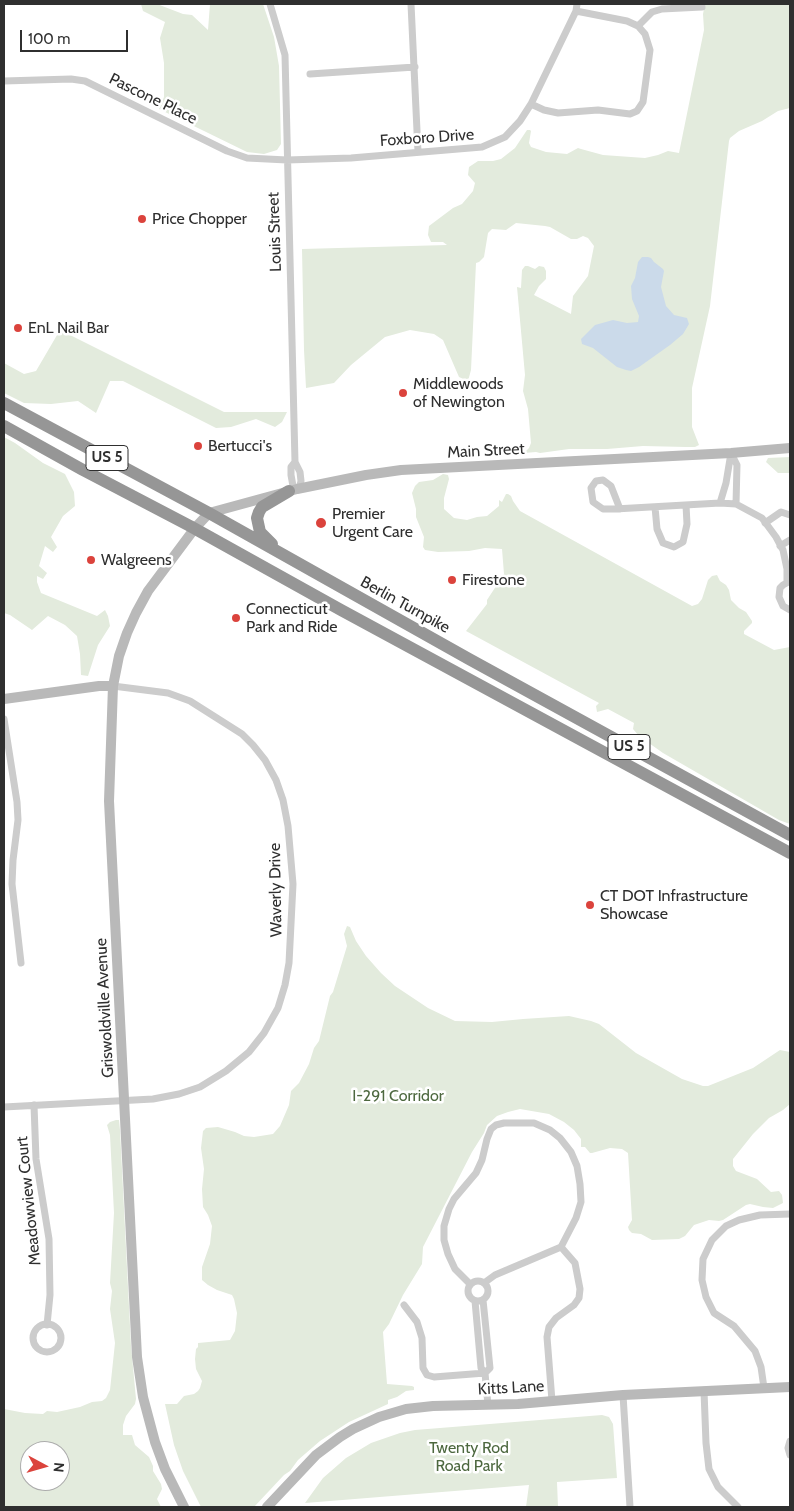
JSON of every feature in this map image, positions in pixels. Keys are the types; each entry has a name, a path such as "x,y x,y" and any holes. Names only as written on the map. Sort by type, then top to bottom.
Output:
{"highway":[{"name":"Berlin Turnpike","path":"4,403 209,513 469,659 790,835"},
{"name":"US 5","path":"4,426 83,470 195,528 476,684 789,850"},
{"path":"285,555 263,536 260,532 257,518 262,507 293,490"},
{"path":"469,659 475,672 476,684"}],"street":[{"name":"Louis Street","path":"270,4 285,56 286,160 295,462 291,468 293,490"},
{"path":"411,4 418,152"},
{"path":"638,26 652,12 662,9 702,7"},
{"name":"Foxboro Drive","path":"286,160 351,158 482,148 505,137 520,121 530,104 576,8"},
{"path":"530,104 558,113 598,110 630,114 637,111 643,102 650,50 645,34 638,26 627,21 576,8"},
{"path":"310,74 415,68"},
{"name":"Pascone Place","path":"4,81 71,79 85,81 227,151 246,158 286,160"},
{"name":"Main Street","path":"209,513 293,490 401,470 732,453 790,448"},
{"path":"720,503 732,453"},
{"path":"732,453 737,465 736,504"},
{"path":"620,509 611,486 603,480 596,480 591,488 593,502 603,509 620,509 720,503 736,504 762,518 776,537 780,546 789,582 780,588 778,597 782,606 790,610"},
{"path":"655,506 657,529 664,543 674,547 683,542 687,524 686,505"},
{"path":"766,523 781,512 790,515"},
{"path":"195,528 209,513"},
{"name":"Griswoldville Avenue","path":"182,1504 165,1469 155,1442 143,1398 139,1371 109,801 113,686 119,656 136,614 148,591 195,528"},
{"path":"780,546 790,540"},
{"path":"4,699 99,686 113,686"},
{"name":"Waverly Drive","path":"4,1106 153,1099 179,1094 200,1087 226,1071 249,1052 264,1033 278,1008 285,986 289,963 293,884 288,826 283,800 276,780 265,760 242,734 190,701 168,693 113,686"},
{"path":"4,719 17,802 18,820 12,884 21,963"},
{"name":"Meadowview Court","path":"34,1105 36,1159 49,1239 50,1295 47,1325"},
{"path":"470,1284 455,1269 444,1240 444,1226 449,1209 454,1199 476,1173 491,1129 496,1125 504,1123 534,1123 550,1130 560,1138 571,1152 577,1166 580,1184 581,1202 576,1218 561,1247 495,1275 484,1283"},
{"path":"764,1388 761,1367 755,1351 734,1326 714,1312 706,1297 702,1280 703,1259 712,1240 726,1226 739,1220 760,1215 790,1214"},
{"path":"552,1401 547,1337 548,1327 556,1318 574,1305 579,1298 580,1289 575,1263 561,1247"},
{"path":"476,1281 484,1283 488,1290 487,1297 483,1300 475,1301 468,1294 468,1287 476,1281"},
{"path":"404,1305 417,1322 422,1338 423,1368 427,1375 434,1377 485,1373 490,1368 483,1300"},
{"path":"475,1301 481,1368 485,1373 488,1405"},
{"name":"Kitts Lane","path":"267,1507 316,1455 340,1436 366,1423 393,1413 420,1407 488,1405 623,1395 790,1387"},
{"path":"704,1391 709,1469 718,1487 738,1507"},
{"path":"623,1395 630,1507"},
{"path":"790,1441 788,1448 790,1455"}],"green space":[{"path":"141,4 157,4 183,14 192,15 208,30 210,4 263,4 274,37 279,66 281,144 277,150 264,154 247,152 159,109 164,97 164,63 160,38 165,22 143,11"},
{"path":"705,4 790,4 790,108 778,111 762,121 739,131 729,141 710,306 692,388 692,427 699,445 695,447 643,446 607,449 569,449 524,453 531,443 528,409 523,391 525,375 517,287 521,288 522,270 525,266 535,269 539,266 544,267 546,279 534,295 571,314 573,296 588,276 594,246 588,238 583,236 571,239 545,226 516,223 506,230 492,229 488,233 484,257 476,263 471,370 468,381 459,377 443,340 434,334 410,330 385,337 351,365 334,383 306,388 302,249 447,245 443,242 431,242 428,235 429,226 453,208 462,204 473,191 475,183 468,175 469,167 478,161 501,159 515,148 527,130 531,131 529,143 531,147 546,152 567,154 578,148 603,155 645,158 668,151 679,153 704,30 703,14"},
{"path":"60,330 224,412 287,412 282,422 275,427 256,419 231,427 216,428 123,381 110,381 96,413 78,401 51,404 24,403 4,393 4,363 24,374 36,371"},
{"path":"4,437 43,463 65,474 74,492 75,506 63,516 51,537 57,547 53,552 45,546 39,566 47,573 43,579 37,576 37,582 41,593 97,616 105,610 110,626 98,645 88,676 81,675 77,636 65,625 48,616 32,630 4,613"},
{"path":"790,457 790,473 778,473 766,462 768,458"},
{"path":"443,474 448,475 449,479 444,498 444,509 454,518 467,520 487,516 499,506 499,500 502,502 506,494 508,494 520,511 692,606 698,604 702,599 708,580 712,576 717,575 729,590 731,600 746,612 752,621 744,631 744,634 774,650 790,647 790,824 779,820 663,753 639,736 633,729 634,723 608,709 597,712 596,706 599,703 466,631 487,604 487,600 504,574 502,549 485,548 469,551 438,552 425,550 423,547 424,537 416,517 412,493 419,482 433,480"},
{"name":"I-291 Corridor","path":"347,926 350,927 356,941 366,956 395,986 428,1008 455,1021 492,1022 569,1016 591,1021 599,1024 636,1053 682,1079 703,1086 708,1086 753,1068 780,1050 790,1052 790,1104 769,1118 733,1159 733,1166 736,1171 757,1179 771,1192 779,1191 782,1195 783,1203 773,1208 746,1205 723,1220 709,1220 694,1225 685,1236 679,1239 652,1240 641,1234 632,1233 628,1227 632,1220 628,1153 622,1149 610,1148 590,1153 585,1147 581,1147 581,1139 574,1130 549,1114 520,1109 497,1116 487,1125 472,1152 423,1247 422,1264 383,1332 387,1384 412,1386 414,1390 406,1391 388,1400 388,1404 349,1422 320,1441 298,1460 290,1471 254,1507 201,1507 183,1471 174,1445 165,1404 177,1404 184,1396 194,1394 200,1388 202,1381 196,1369 195,1359 198,1343 230,1340 235,1331 237,1313 232,1295 217,1290 202,1280 202,1267 210,1244 212,1226 203,1207 204,1169 201,1148 203,1131 206,1128 218,1127 244,1136 254,1137 273,1134 280,1126 289,1105 291,1091 299,1083 309,1064 314,1048 319,1041 330,996 333,992 347,946 344,934"},
{"path":"119,1120 131,1346 136,1399 135,1404 126,1416 123,1425 123,1435 132,1435 135,1445 149,1457 153,1471 161,1484 162,1489 157,1499 161,1507 4,1507 4,1409 25,1413 43,1414 47,1411 57,1412 102,1401 110,1390 115,1343 110,1309 114,1213 110,1135 107,1125 110,1122"},
{"name":"Twenty Rod Road Park","path":"602,1415 609,1417 613,1424 617,1478 557,1482 558,1507 526,1507 529,1485 305,1503 323,1478 346,1458 371,1443 400,1433 415,1430"}],"water":[{"path":"642,257 651,258 663,269 661,287 666,306 674,315 687,318 689,324 683,334 670,345 631,371 617,367 593,348 582,344 581,339 595,325 613,320 627,323 638,322 639,316 632,299 631,286 635,278 638,262"}],"place":[{"name":"Price Chopper","path":"142,219"},
{"name":"EnL Nail Bar","path":"18,328"},
{"name":"Middlewoods of Newington","path":"403,393"},
{"name":"Bertucci's","path":"198,446"},
{"name":"Premier Urgent Care","path":"321,523"},
{"name":"Walgreens","path":"91,560"},
{"name":"Firestone","path":"452,580"},
{"name":"Connecticut Park and Ride","path":"236,618"},
{"name":"CT DOT Infrastructure Showcase","path":"590,905"}]}
